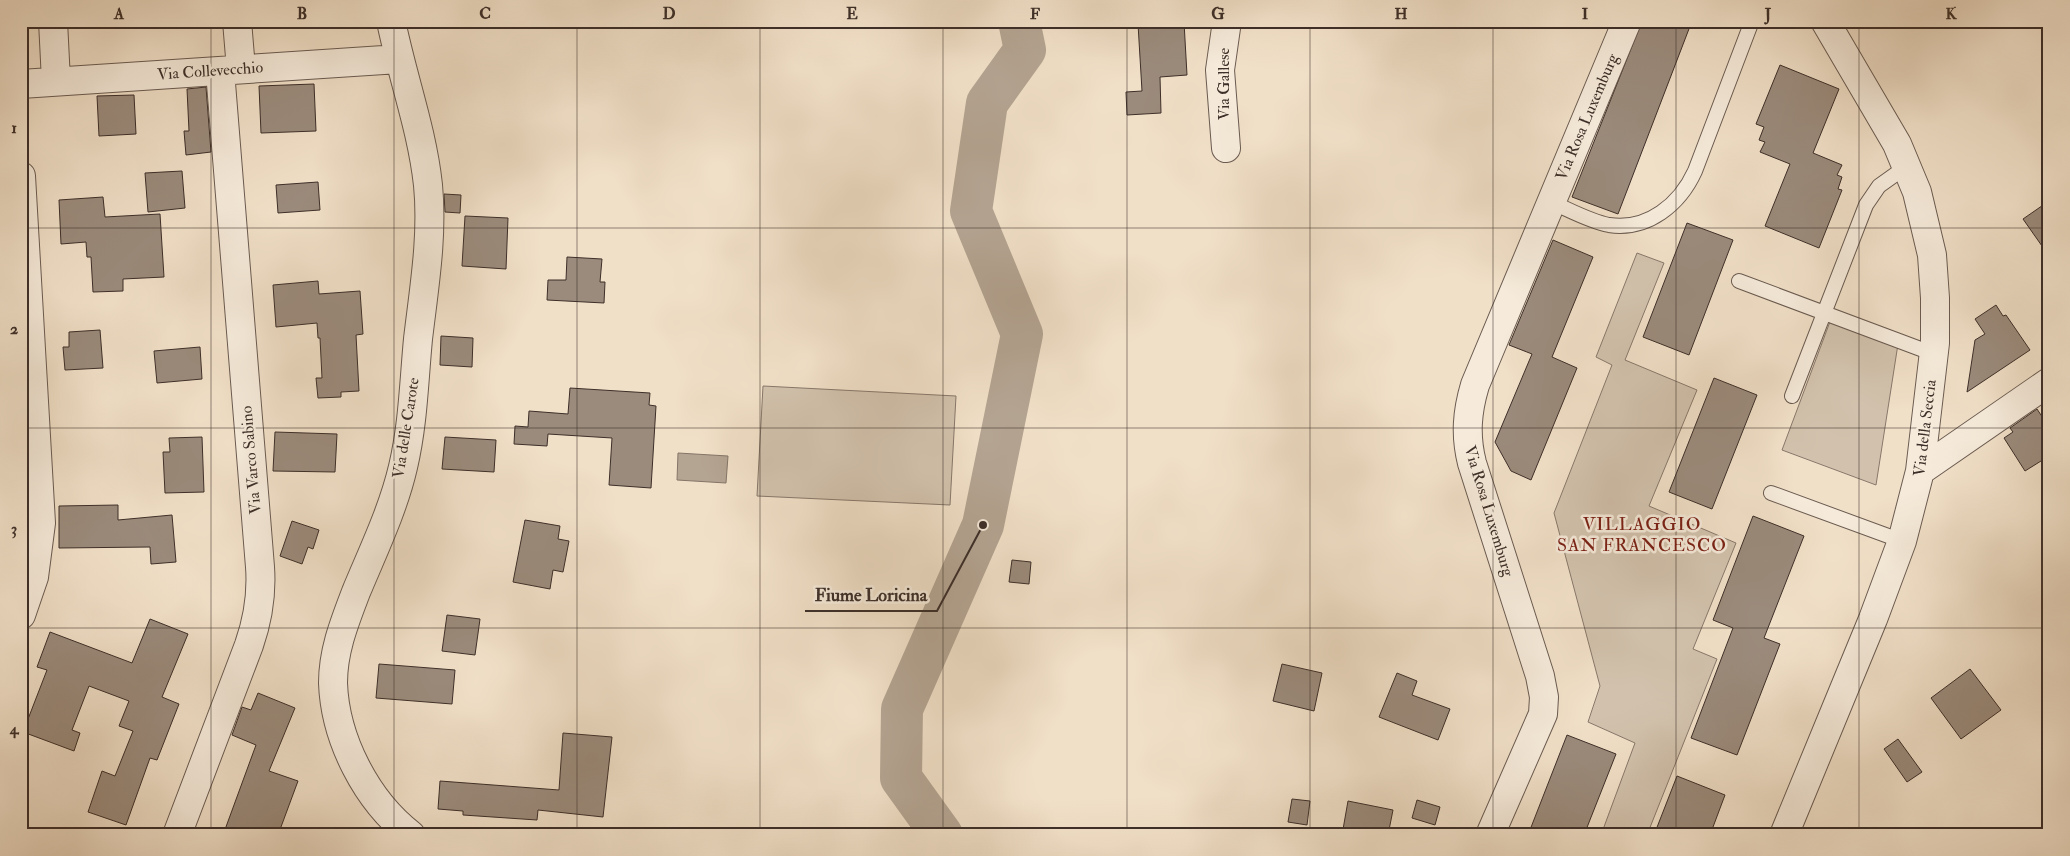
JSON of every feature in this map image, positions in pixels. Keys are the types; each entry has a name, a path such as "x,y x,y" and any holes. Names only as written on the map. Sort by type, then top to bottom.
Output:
{"street":[{"path":"53,21 56,81"},
{"name":"Via Varco Sabino","path":"177,835 249,645 258,616 260,594 260,567 230,70 237,21"},
{"name":"Via delle Carote","path":"391,21 398,59 424,155 429,200 428,248 410,427 403,468 340,635 333,683 340,725 356,766 385,811 411,835"},
{"name":"Via Gallese","path":"1226,148 1220,70 1227,21"},
{"name":"Via Rosa Luxemburg","path":"1490,835 1543,714 1544,697 1540,676 1472,463 1468,445 1467,422 1475,385 1627,21"},
{"name":"Via della Seccia","path":"1784,835 1874,619 1902,541 1920,470 1934,354 1936,311 1932,256 1922,205 1907,166 1825,21"},
{"name":"Via Collevecchio","path":"21,84 398,59"},
{"path":"21,176 40,523 34,577 21,615"},
{"path":"1920,470 2049,382"}],"lane":[{"path":"1551,202 1598,222 1621,226 1651,218 1670,207 1686,189 1695,171 1752,21"},
{"path":"1792,396 1870,198 1879,186 1907,166"},
{"path":"1739,281 1934,354"},
{"path":"1771,493 1902,541"}],"shaded area":[{"path":"1637,253 1664,263 1625,360 1697,390 1649,506 1736,543 1693,649 1717,659 1647,835 1601,835 1635,743 1588,722 1600,686 1554,513 1612,365 1596,357"},
{"path":"1831,319 1898,344 1876,485 1782,450"},
{"path":"763,386 956,396 950,505 757,496"},
{"path":"678,453 728,456 726,483 677,480"}],"building":[{"path":"1642,21 1692,21 1618,214 1572,197"},
{"path":"1184,22 1187,75 1160,77 1161,113 1127,115 1126,92 1142,91 1138,24"},
{"path":"1780,65 1839,89 1813,153 1842,165 1837,175 1842,177 1838,189 1842,190 1819,248 1765,226 1790,164 1760,152 1765,142 1759,140 1764,127 1756,124"},
{"path":"314,84 316,131 261,133 259,86"},
{"path":"206,87 211,152 186,155 184,131 189,131 187,89"},
{"path":"134,95 136,134 99,136 97,96"},
{"path":"182,171 185,208 148,212 145,173"},
{"path":"318,182 320,210 278,213 276,185"},
{"path":"444,194 461,195 460,213 445,212"},
{"path":"103,197 105,217 160,214 164,277 123,279 123,291 93,292 91,257 87,257 86,242 61,244 59,200"},
{"path":"2049,201 2049,256 2023,219"},
{"path":"465,216 508,218 506,269 462,266"},
{"path":"1687,223 1733,240 1689,355 1643,337"},
{"path":"1553,240 1593,257 1552,357 1577,368 1531,480 1511,471 1495,442 1532,354 1509,345"},
{"path":"567,257 602,259 600,282 605,282 604,303 547,300 548,280 566,280"},
{"path":"318,281 319,294 360,291 363,334 356,335 359,391 341,392 341,397 318,398 316,378 322,378 320,338 318,338 317,323 276,327 273,285"},
{"path":"1996,305 2003,316 2006,315 2030,350 1967,392 1975,340 1985,334 1975,319"},
{"path":"100,330 103,368 65,370 63,347 69,347 69,332"},
{"path":"441,336 473,338 472,367 440,365"},
{"path":"200,347 202,379 157,383 154,351"},
{"path":"1714,378 1757,395 1712,509 1669,492"},
{"path":"570,388 650,393 649,405 656,406 651,488 609,485 612,438 548,434 547,446 514,444 515,426 528,427 529,411 568,414"},
{"path":"2037,409 2049,427 2049,456 2025,471 2004,438 2013,432 2010,428"},
{"path":"275,432 337,434 335,472 273,471"},
{"path":"202,437 204,492 165,493 163,452 170,452 169,438"},
{"path":"445,437 496,440 494,472 442,469"},
{"path":"118,505 118,520 172,515 176,562 151,564 150,547 59,548 59,506"},
{"path":"1753,516 1804,536 1764,638 1780,644 1737,755 1691,738 1733,628 1713,620"},
{"path":"525,520 560,526 558,539 569,541 563,572 553,570 550,589 513,582"},
{"path":"292,521 319,530 313,549 308,547 302,564 280,556"},
{"path":"1012,560 1031,562 1029,584 1009,582"},
{"path":"447,615 480,619 475,655 442,651"},
{"path":"150,619 188,634 162,697 179,704 157,760 150,758 126,825 88,812 102,771 115,776 133,731 119,726 129,701 89,686 72,730 80,733 74,751 23,732 47,670 37,667 50,632 132,663"},
{"path":"379,664 455,670 452,704 376,698"},
{"path":"1282,664 1322,673 1314,711 1273,701"},
{"path":"1970,669 2001,710 1961,739 1931,698"},
{"path":"1397,673 1417,681 1412,695 1450,709 1438,740 1379,717"},
{"path":"258,693 295,708 269,771 298,781 278,835 223,835 256,745 232,735 242,707 251,710"},
{"path":"563,733 612,737 603,817 538,810 537,820 463,815 463,811 438,809 440,781 559,790"},
{"path":"1567,735 1616,754 1584,835 1528,835"},
{"path":"1898,739 1922,772 1907,782 1884,749"},
{"path":"1677,776 1725,795 1710,835 1654,835"},
{"path":"1292,799 1310,801 1307,825 1288,822"},
{"path":"1417,800 1440,807 1435,825 1412,818"},
{"path":"1348,801 1393,810 1388,835 1342,835"}],"waterway":[{"path":"942,835 901,778 902,709 983,525 1022,334 971,211 987,103 1025,50 1019,21"}],"place":[{"name":"Fiume Loricina","path":"983,525"}],"district":[{"name":"VILLAGGIO SAN FRANCESCO","path":"1642,534"}]}
